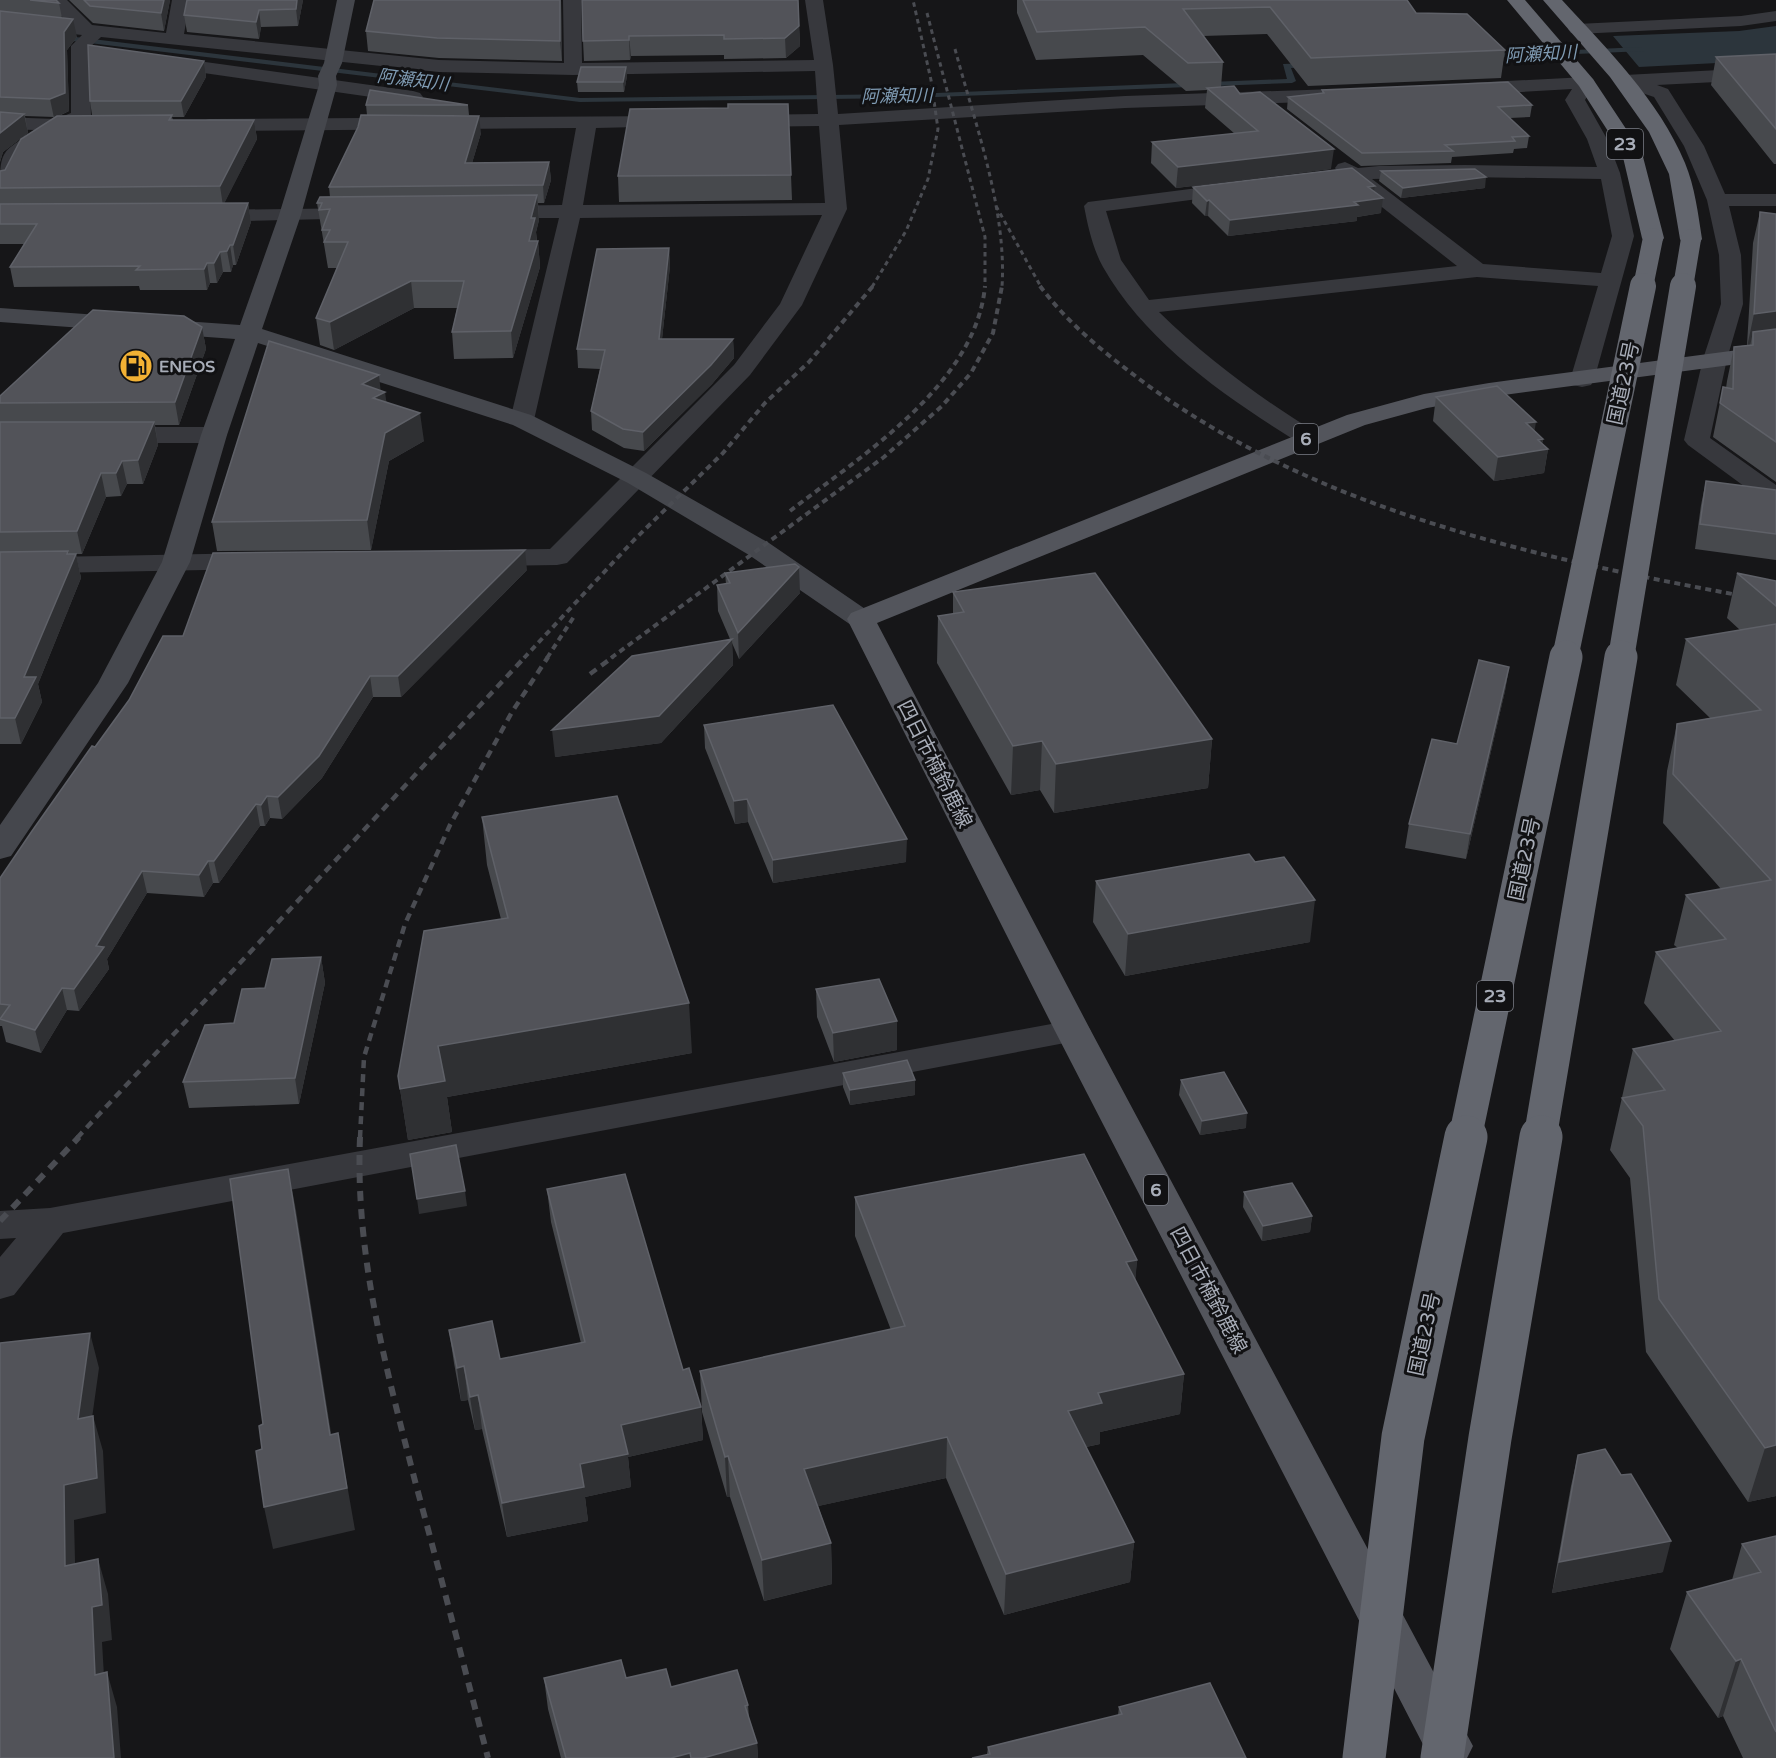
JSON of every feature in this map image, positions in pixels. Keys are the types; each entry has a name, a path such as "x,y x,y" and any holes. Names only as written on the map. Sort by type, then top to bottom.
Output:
{"highway":[{"name":"国道23号","path":"1364,1758 1403,1437 1653,238 1632,153 1586,83 1516,0"},
{"name":"23","path":"1442,1758 1490,1438 1691,239 1685,194 1671,154 1623,79 1552,0"}],"main road":[{"name":"6","path":"861,620 1356,420 1424,401 1489,390 1582,380 1776,352"},
{"name":"四日市楠鈴鹿線","path":"861,620 1073,1031 1455,1758"}],"street":[{"path":"174,39 181,0"},
{"path":"0,849 113,683 176,562 214,435 290,215 331,70 346,0"},
{"path":"572,0 573,69"},
{"path":"461,558 556,557 638,478 742,370 791,304 836,209 824,68 814,0"},
{"path":"38,1 58,2 86,41 104,54"},
{"path":"1577,28 1741,21 1776,16"},
{"path":"0,21 86,41"},
{"path":"57,48 86,41 174,39 331,70 435,101"},
{"path":"0,184 14,153 56,126 81,116 86,41"},
{"path":"139,59 331,70 439,66 573,69 824,68"},
{"path":"1623,79 1776,73"},
{"path":"1623,79 1661,93 1694,146 1716,200 1730,255 1732,304 1715,359 1697,440 1776,497"},
{"path":"1445,90 1586,83"},
{"path":"1582,380 1623,236 1610,174 1597,139 1575,100 1586,83"},
{"path":"725,122 828,120 1125,102 1351,94"},
{"path":"1257,98 1283,119"},
{"path":"459,104 587,123"},
{"path":"186,125 691,122"},
{"path":"0,123 103,126"},
{"path":"522,420 571,211 587,123"},
{"path":"1327,154 1477,270"},
{"path":"1295,183 1379,172 1610,174"},
{"path":"1260,187 1095,206 1101,237 1114,267 1144,307 1184,350 1279,421 1308,438"},
{"path":"1716,200 1776,200"},
{"path":"477,213 836,209"},
{"path":"184,216 384,214"},
{"path":"1144,307 1477,270 1612,280"},
{"path":"0,315 250,333 522,420 638,478 759,549 861,620"},
{"path":"95,435 214,435"},
{"path":"0,566 283,560"},
{"path":"0,1224 50,1222 1073,1031"},
{"path":"0,1285 50,1222"}],"shaded area":[{"path":"1776,26 1776,60 1639,67 1613,36 1739,31"}],"building":[{"path":"30,0 56,0 59,3"},
{"path":"84,0 164,0 161,13 90,6"},
{"path":"187,0 297,0 296,9 259,10 256,22 184,15"},
{"path":"374,0 560,0 560,41 437,38 366,31"},
{"path":"582,0 798,0 799,26 785,38 724,39 724,35 629,36 629,40 583,41"},
{"path":"1023,0 1407,0 1416,13 1467,14 1505,50 1311,58 1270,7 1183,9 1223,62 1188,63 1145,27 1037,32"},
{"path":"0,11 73,19 64,32 65,93 50,99 0,97"},
{"path":"88,45 204,61 181,101 90,101"},
{"path":"1776,54 1776,129 1716,57"},
{"path":"581,67 626,67 623,82 577,82"},
{"path":"1508,82 1532,105 1498,107 1529,136 1512,137 1515,141 1445,145 1453,151 1362,153 1288,97 1324,93 1322,90"},
{"path":"1234,86 1240,94 1260,92 1334,149 1178,167 1152,142 1258,131 1207,88"},
{"path":"370,90 468,105 366,105"},
{"path":"728,104 788,104 791,175 618,176 630,109 728,108"},
{"path":"0,112 24,114 0,133"},
{"path":"172,115 169,120 254,120 220,186 0,188 0,171 5,170 21,139 57,116"},
{"path":"361,115 479,116 465,163 549,162 543,185 329,187 358,127"},
{"path":"1352,168 1375,186 1368,187 1383,198 1354,202 1358,205 1230,220 1193,187"},
{"path":"1475,169 1486,177 1403,188 1381,171"},
{"path":"537,195 531,218 535,218 529,241 538,241 511,331 452,332 464,281 411,281 330,322 316,318 348,242 324,242 330,230 322,230 330,209 319,210 322,203 317,203 320,197"},
{"path":"248,203 233,245 230,245 227,251 220,252 214,263 207,263 204,269 136,270 140,266 10,267 37,224 0,224 0,204"},
{"path":"1760,212 1776,214 1776,311 1754,314"},
{"path":"669,248 659,339 733,339 711,365 643,432 623,429 591,411 605,350 577,349 597,249"},
{"path":"93,310 184,316 202,327 175,402 0,403 0,396"},
{"path":"1776,329 1776,442 1720,403 1723,387 1733,389 1734,347 1753,345 1753,332"},
{"path":"269,341 379,375 362,384 385,392 373,398 420,413 385,433 367,520 212,522"},
{"path":"1497,386 1536,422 1526,423 1543,439 1538,440 1548,449 1498,457 1436,397"},
{"path":"0,422 154,422 138,460 122,461 116,473 101,473 77,531 0,532"},
{"path":"1706,481 1776,490 1776,534 1700,524"},
{"path":"525,550 398,676 370,676 319,756 278,797 267,796 261,805 256,804 214,861 208,861 199,875 142,871 96,946 104,947 74,989 62,988 35,1030 0,1019 10,1005 0,1004 0,878 92,746 95,747 129,700 163,636 183,636 213,553"},
{"path":"68,551 67,554 76,554 24,677 36,677 15,718 0,718 0,552"},
{"path":"795,564 799,567 738,633 717,585 730,583 725,573"},
{"path":"1095,573 1212,739 1056,764 1042,741 1013,746 938,616 964,612 953,592"},
{"path":"1737,573 1776,581 1776,606"},
{"path":"1776,624 1776,1445 1765,1448 1659,1299 1643,1126 1622,1098 1665,1090 1633,1049 1721,1031 1656,952 1726,939 1686,895 1771,880 1673,774 1677,724 1761,710 1686,639"},
{"path":"732,639 659,716 552,730 632,656"},
{"path":"1479,660 1509,667 1470,834 1409,824 1432,739 1457,744"},
{"path":"833,705 907,839 773,860 747,799 734,801 704,725"},
{"path":"617,796 689,1003 438,1046 445,1081 400,1089 398,1076 424,931 508,918 482,817"},
{"path":"1249,854 1255,862 1284,857 1315,900 1128,934 1096,881"},
{"path":"321,957 295,1078 183,1082 205,1025 234,1023 242,989 265,988 272,959"},
{"path":"879,979 897,1021 833,1033 816,989"},
{"path":"907,1060 915,1080 850,1090 843,1073"},
{"path":"1224,1072 1247,1113 1202,1121 1181,1080"},
{"path":"456,1145 465,1191 417,1199 410,1154"},
{"path":"1084,1154 1137,1260 1126,1262 1184,1374 1098,1393 1102,1403 1068,1411 1134,1542 1006,1574 947,1437 804,1469 831,1543 762,1560 728,1456 725,1457 700,1371 905,1326 855,1197"},
{"path":"288,1169 330,1435 338,1433 347,1488 264,1507 256,1451 262,1449 259,1426 263,1424 230,1179"},
{"path":"625,1174 683,1370 689,1368 701,1407 621,1425 628,1454 580,1464 584,1487 502,1503 478,1395 470,1397 464,1366 457,1368 449,1330 492,1321 500,1359 585,1342 547,1189"},
{"path":"1292,1183 1312,1216 1263,1226 1244,1192"},
{"path":"90,1333 78,1419 93,1416 97,1478 64,1485 65,1566 98,1559 102,1605 92,1607 95,1675 107,1672 114,1758 0,1758 0,1343"},
{"path":"1605,1449 1621,1475 1631,1474 1671,1541 1559,1562 1578,1455"},
{"path":"1776,1536 1776,1732 1741,1659 1736,1661 1687,1592 1761,1572 1742,1544"},
{"path":"621,1660 626,1678 666,1669 671,1687 737,1670 757,1743 703,1758 691,1758 690,1753 671,1758 566,1758 544,1678"},
{"path":"1210,1683 1246,1758 972,1758 990,1754 988,1747 1122,1714 1119,1707"}],"waterway":[{"name":"阿瀬知川","path":"59,37 580,100 911,96 1292,81 1286,66 1309,65"},
{"name":"阿瀬知川","path":"1487,56 1642,49"}],"railway":[{"path":"872,287 906,231 928,179 938,129 931,80 913,0"},
{"path":"927,13 985,237 985,286"},
{"path":"955,49 988,167 996,207"},
{"path":"996,207 1041,287"},
{"path":"996,207 1000,228 1002,286"},
{"path":"524,658 634,540 723,453 765,403 809,362 873,286"},
{"path":"790,511 881,441 911,415 938,386 961,355 977,322 985,286"},
{"path":"611,658 884,457 942,406 971,373 993,333 1002,286"},
{"path":"1040,286 1063,314 1103,351 1146,384 1217,430 1291,469 1368,501 1448,528 1529,551 1611,570 1776,602"},
{"path":"547,658 575,615"},
{"path":"77,1138 525,657"},
{"path":"360,1138 364,1057 405,924 450,825 512,712 548,657"},
{"path":"590,674 613,657"},
{"path":"0,1221 79,1137"},
{"path":"360,1138 362,1225 375,1311 393,1396 488,1758"}],"place":[{"name":"ENEOS","path":"136,366"}]}
